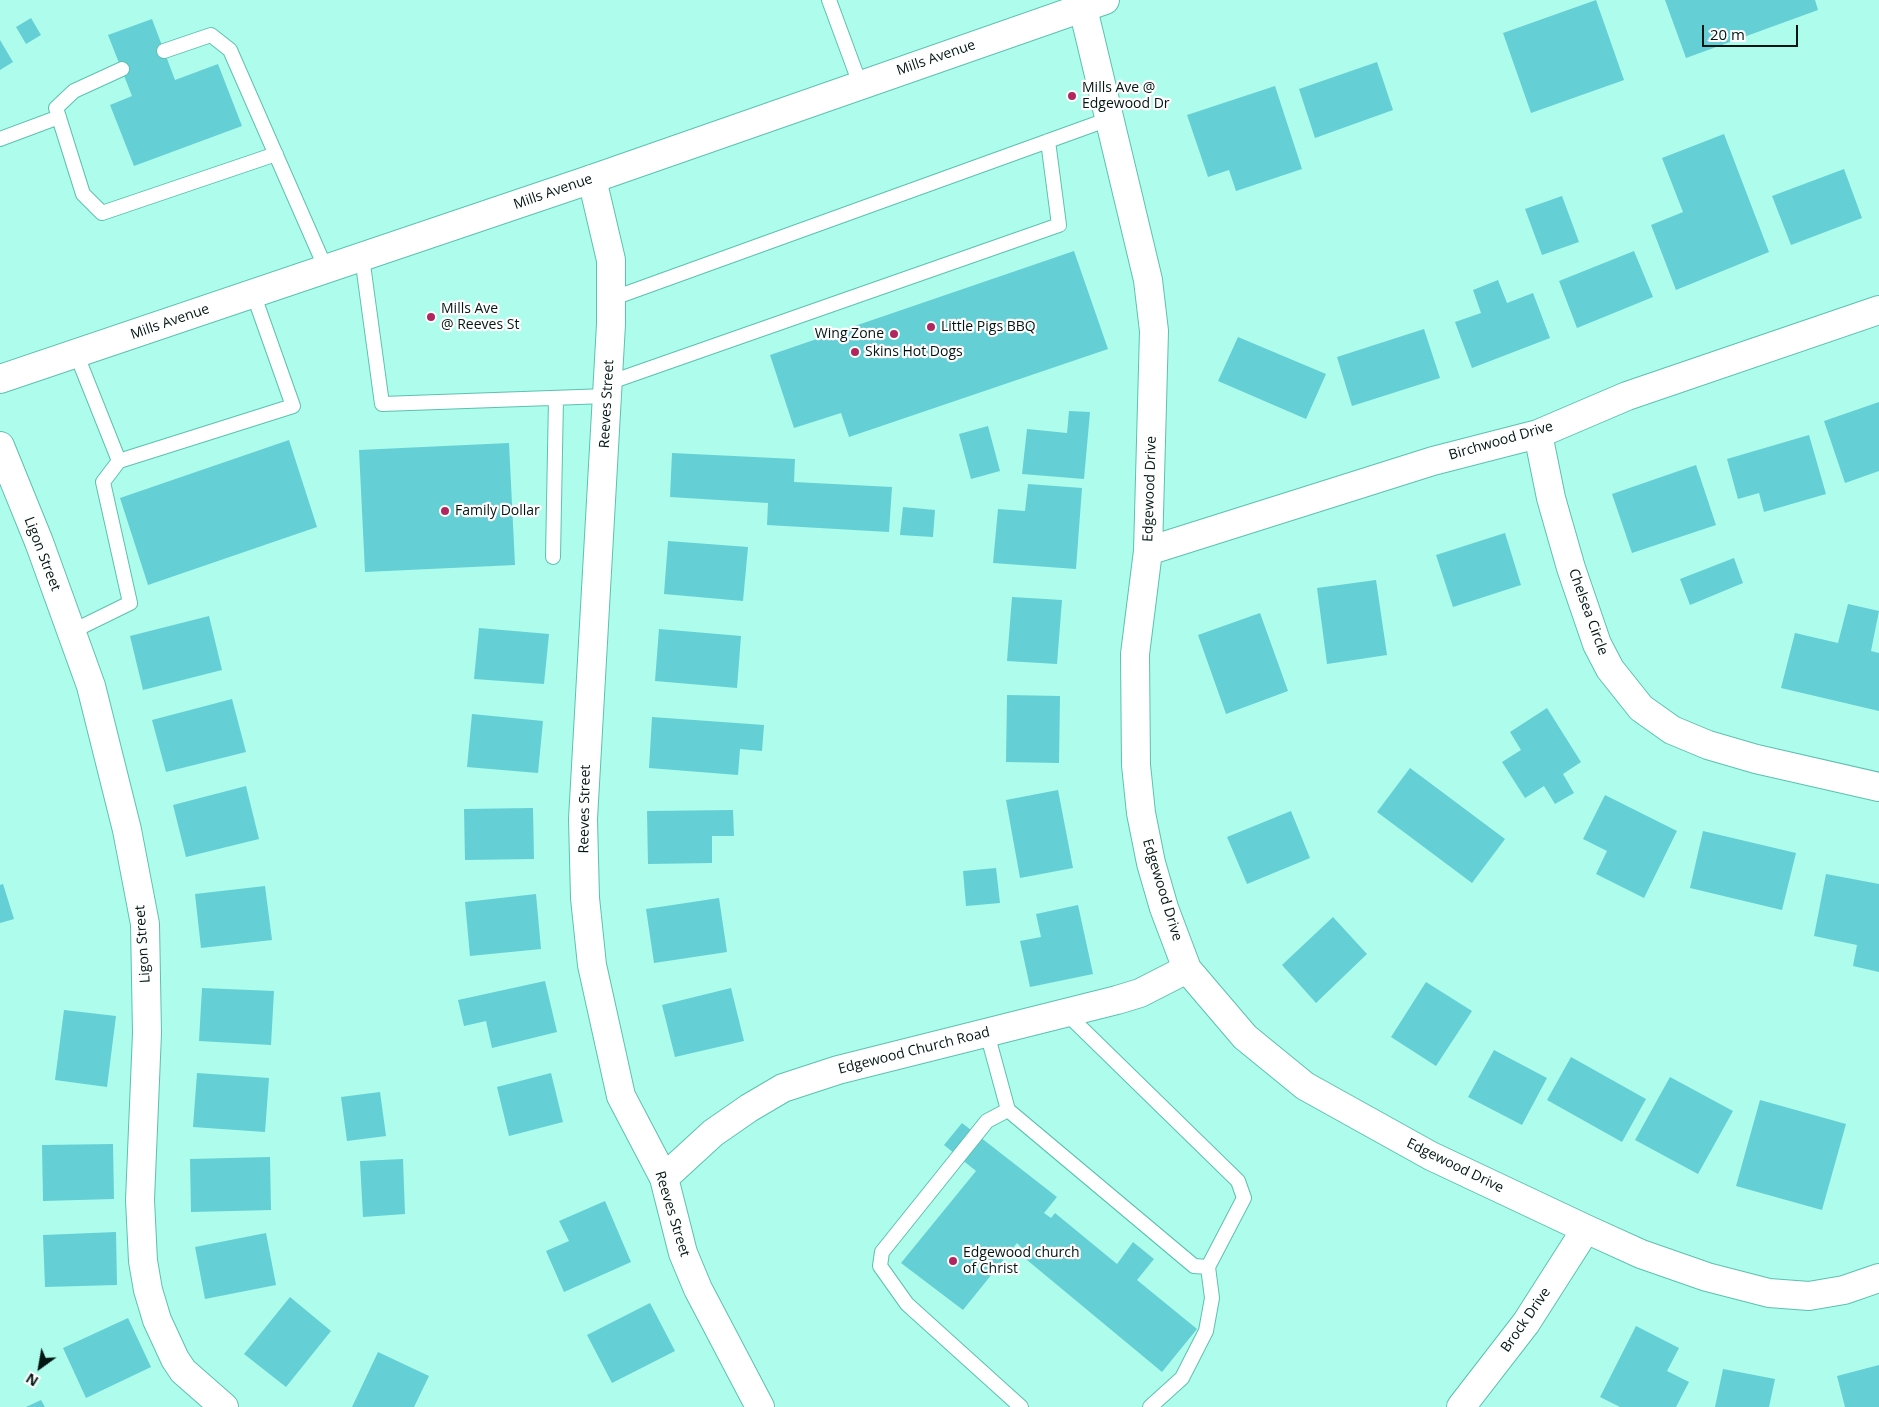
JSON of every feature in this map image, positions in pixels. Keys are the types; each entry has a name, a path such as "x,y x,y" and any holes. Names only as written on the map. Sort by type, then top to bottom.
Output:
{"street":[{"name":"Mills Avenue","path":"0,379 592,179 1089,3"},
{"name":"Edgewood Drive","path":"1089,3 1109,119 1148,280 1154,331 1148,551 1136,654 1138,784 1141,813 1151,863 1164,908 1187,969 1245,1037 1305,1086 1431,1156 1586,1230 1669,1264 1769,1293 1809,1296 1844,1290 1879,1278"},
{"name":"Reeves Street","path":"592,179 611,260 608,389 583,819 585,898 592,965 622,1096 664,1178 686,1262 698,1289 760,1407"},
{"name":"Birchwood Drive","path":"1148,551 1433,461 1538,434 1627,396 1879,310"},
{"name":"Chelsea Circle","path":"1538,434 1551,498 1568,559 1597,644 1610,669 1641,708 1672,730 1708,745 1756,759 1879,787"},
{"name":"Ligon Street","path":"0,446 91,686 127,830 145,924 147,1033 140,1200 143,1261 148,1290 157,1320 175,1359 183,1371 224,1407"},
{"name":"Edgewood Church Road","path":"664,1178 713,1133 749,1108 783,1088 838,1070 1140,993 1187,969"},
{"name":"Brock Drive","path":"1460,1407 1526,1322 1586,1230"}],"lane":[{"path":"829,0 860,84"},
{"path":"164,51 211,36 230,50 326,269"},
{"path":"122,70 74,91 56,108 83,194 102,213 276,154"},
{"path":"0,139 59,118"},
{"path":"611,300 1109,119"},
{"path":"362,256 382,404 556,398 608,389 1060,225 1048,140"},
{"path":"71,632 130,603 103,482 119,461 294,406 253,294"},
{"path":"76,353 119,461"},
{"path":"553,557 556,398"},
{"path":"1066,1012 1238,1181 1244,1198 1208,1267 1212,1298 1206,1331 1182,1378 1150,1407"},
{"path":"987,1033 1008,1110 1194,1266 1208,1267"},
{"path":"1008,1110 987,1121 882,1252 880,1266 907,1304 1021,1407"}],"building":[{"path":"1596,0 1624,80 1531,113 1503,33"},
{"path":"1665,0 1815,0 1818,10 1686,58"},
{"path":"31,18 41,35 26,44 16,27"},
{"path":"152,19 175,80 218,64 242,126 134,166 110,105 132,96 108,35"},
{"path":"0,40 13,62 0,70"},
{"path":"1377,62 1393,110 1315,138 1299,89"},
{"path":"1275,86 1302,169 1236,191 1229,170 1208,177 1187,115"},
{"path":"1724,134 1769,252 1676,290 1651,225 1683,212 1662,158"},
{"path":"1844,169 1862,218 1791,245 1772,196"},
{"path":"1562,196 1579,242 1542,255 1525,209"},
{"path":"1074,251 1108,349 849,437 841,413 794,428 770,355"},
{"path":"1634,251 1653,297 1577,328 1559,281"},
{"path":"1498,280 1507,303 1533,293 1550,338 1472,368 1455,322 1481,313 1473,290"},
{"path":"1424,329 1440,378 1352,406 1337,357"},
{"path":"1238,337 1326,374 1306,419 1218,381"},
{"path":"1879,402 1879,471 1845,483 1824,421"},
{"path":"1069,411 1090,412 1084,479 1022,474 1027,429 1067,433"},
{"path":"988,426 1000,471 971,479 959,434"},
{"path":"1809,435 1826,494 1764,512 1759,493 1738,499 1727,459"},
{"path":"289,440 317,527 148,585 120,498"},
{"path":"509,443 515,565 365,572 359,450"},
{"path":"672,453 795,459 794,482 892,487 889,532 767,525 768,503 670,497"},
{"path":"1696,465 1716,525 1632,553 1612,494"},
{"path":"1028,484 1082,488 1076,569 993,563 998,509 1025,511"},
{"path":"903,507 935,510 933,537 900,535"},
{"path":"1505,533 1521,585 1453,607 1436,555"},
{"path":"668,541 748,547 743,601 664,594"},
{"path":"1734,558 1743,583 1690,605 1680,579"},
{"path":"1376,580 1387,655 1327,664 1317,588"},
{"path":"1012,597 1062,600 1057,664 1007,661"},
{"path":"1848,604 1879,611 1871,651 1879,653 1879,711 1781,688 1795,633 1838,643"},
{"path":"1260,613 1288,691 1226,714 1198,635"},
{"path":"209,616 222,670 143,690 130,636"},
{"path":"479,628 549,634 544,684 474,679"},
{"path":"659,629 741,636 737,688 655,681"},
{"path":"1007,695 1060,696 1059,763 1006,762"},
{"path":"232,699 246,752 166,772 152,720"},
{"path":"1547,708 1581,762 1563,774 1574,793 1555,804 1544,786 1525,798 1502,762 1521,750 1510,732"},
{"path":"472,714 543,721 538,773 467,767"},
{"path":"652,717 764,725 762,751 740,749 738,775 649,768"},
{"path":"1410,768 1505,839 1472,883 1377,812"},
{"path":"246,786 259,839 186,857 173,805"},
{"path":"1058,790 1073,868 1020,878 1006,800"},
{"path":"1605,795 1677,831 1644,898 1596,874 1607,851 1583,839"},
{"path":"533,808 534,859 465,860 464,809"},
{"path":"733,810 734,836 712,836 712,863 648,864 647,811"},
{"path":"1291,811 1310,858 1247,884 1227,837"},
{"path":"1703,831 1796,853 1782,910 1690,888"},
{"path":"996,868 1000,903 966,906 963,871"},
{"path":"1826,874 1879,884 1879,972 1853,966 1857,945 1814,936"},
{"path":"3,884 14,919 0,923 0,885"},
{"path":"265,886 272,940 201,948 195,894"},
{"path":"536,894 541,949 470,956 465,902"},
{"path":"719,898 727,952 654,963 646,909"},
{"path":"1078,905 1093,974 1030,987 1020,941 1041,937 1036,914"},
{"path":"1333,917 1367,954 1316,1003 1282,965"},
{"path":"545,981 557,1032 492,1048 486,1021 464,1026 458,1000"},
{"path":"1426,982 1472,1011 1436,1066 1391,1037"},
{"path":"202,988 274,991 271,1045 199,1041"},
{"path":"731,988 744,1041 675,1057 662,1005"},
{"path":"64,1010 116,1016 107,1087 55,1080"},
{"path":"1494,1050 1547,1078 1522,1125 1468,1097"},
{"path":"1571,1057 1646,1099 1622,1142 1547,1100"},
{"path":"197,1073 269,1078 265,1132 193,1127"},
{"path":"551,1073 563,1122 509,1136 497,1087"},
{"path":"1670,1077 1733,1111 1698,1174 1635,1140"},
{"path":"380,1092 386,1136 347,1141 341,1097"},
{"path":"1760,1100 1846,1124 1822,1210 1736,1186"},
{"name":"Edgewood church of Christ","path":"962,1123 1057,1197 1044,1213 1051,1218 1055,1213 1117,1264 1133,1242 1154,1259 1137,1280 1197,1329 1162,1372 1021,1255 1024,1250 1017,1243 963,1310 901,1263 976,1171 944,1145"},
{"path":"113,1144 114,1199 43,1201 42,1145"},
{"path":"270,1157 271,1210 191,1212 190,1159"},
{"path":"403,1159 405,1214 363,1217 360,1161"},
{"path":"605,1201 631,1262 564,1292 546,1251 569,1241 559,1221"},
{"path":"116,1232 117,1285 45,1287 43,1235"},
{"path":"266,1233 276,1285 205,1299 195,1247"},
{"path":"290,1297 331,1331 286,1387 244,1354"},
{"path":"650,1303 675,1351 612,1383 587,1335"},
{"path":"128,1318 151,1367 86,1398 63,1348"},
{"path":"1636,1326 1679,1348 1667,1371 1689,1382 1676,1407 1620,1407 1600,1397"},
{"path":"378,1352 429,1376 414,1407 352,1407"},
{"path":"1879,1365 1879,1407 1845,1407 1837,1376"},
{"path":"1723,1369 1775,1379 1769,1407 1715,1407"},
{"path":"41,1400 45,1407 26,1407"}],"place":[{"name":"Mills Ave @ Edgewood Dr","path":"1072,96"},
{"name":"Mills Ave @ Reeves St","path":"431,317"},
{"name":"Little Pigs BBQ","path":"931,327"},
{"name":"Wing Zone","path":"894,334"},
{"name":"Skins Hot Dogs","path":"855,352"},
{"name":"Family Dollar","path":"445,511"},
{"name":"Edgewood church of Christ","path":"953,1261"}]}
